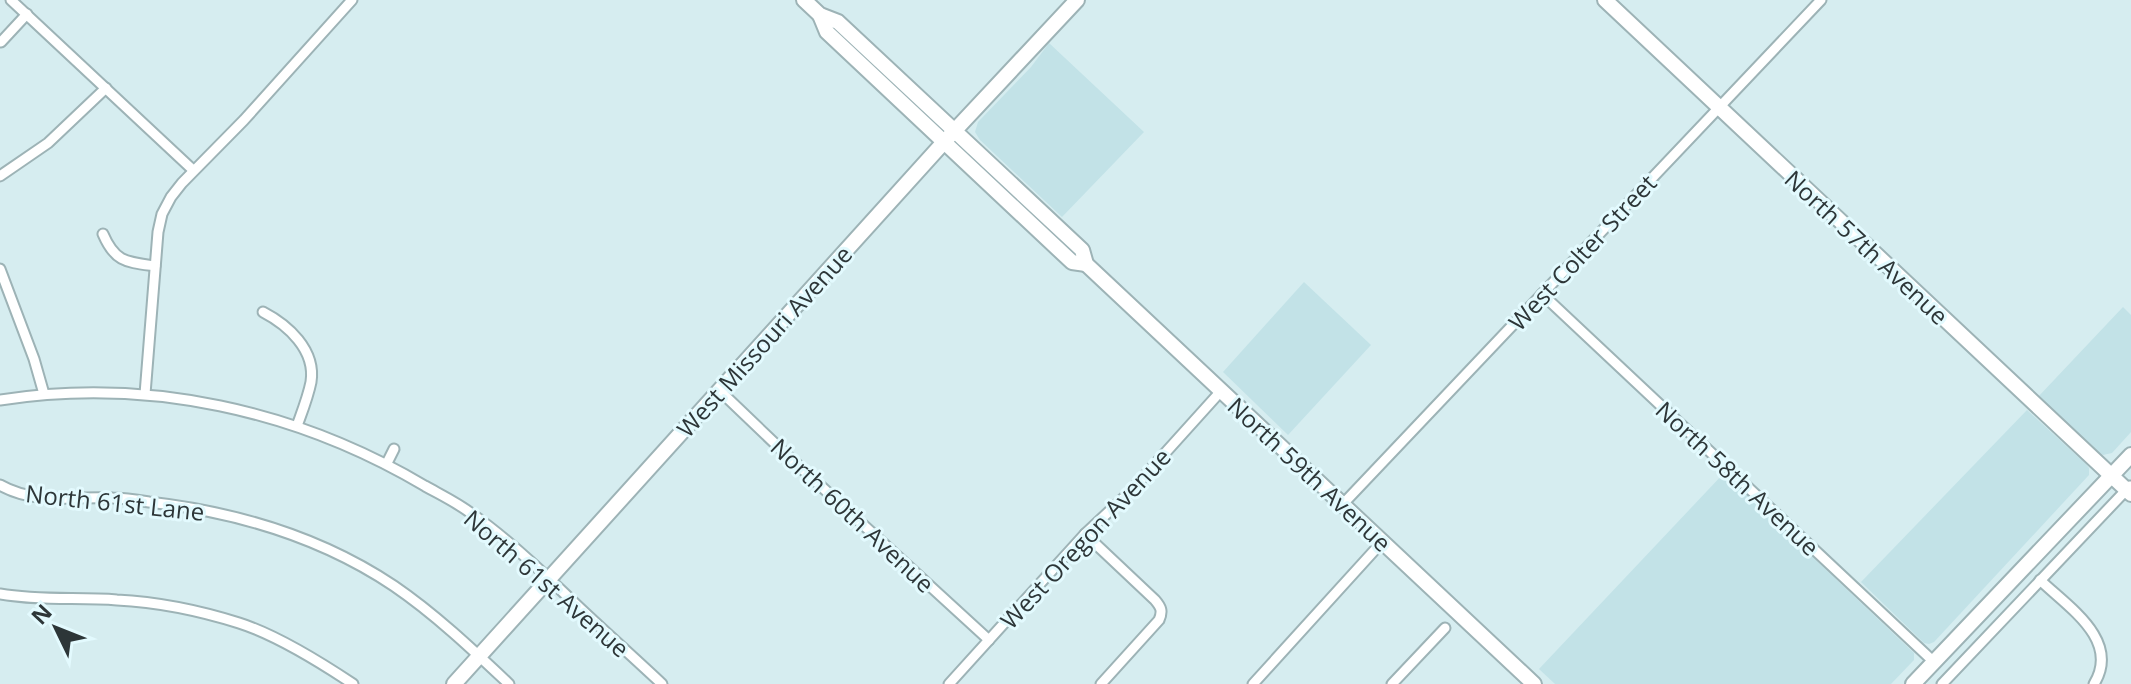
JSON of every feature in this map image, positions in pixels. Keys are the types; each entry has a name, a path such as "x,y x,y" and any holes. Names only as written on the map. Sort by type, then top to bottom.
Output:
{"main road":[{"name":"North 59th Avenue","path":"804,0 820,15 838,22 955,130 1082,250 1086,264 1534,684"},
{"name":"West Missouri Avenue","path":"454,684 944,142 1077,0"},
{"name":"North 57th Avenue","path":"1605,0 2111,476 2129,489"},
{"name":"North 59th Avenue","path":"820,15 827,32 1072,262 1086,264"},
{"path":"1913,684 2131,455"}],"street":[{"path":"11,0 193,170"},
{"path":"145,394 162,214 171,197 193,170 244,120 352,0"},
{"name":"West Colter Street","path":"1342,505 1821,0"},
{"path":"1,42 27,14"},
{"path":"0,176 57,136 106,88"},
{"path":"103,234 111,251 119,258 155,266"},
{"path":"0,269 44,394"},
{"name":"North 58th Avenue","path":"1542,294 1934,662"},
{"path":"263,312 279,320 293,334 304,348 310,364 311,381 297,426"},
{"name":"North 60th Avenue","path":"719,390 989,640"},
{"name":"West Oregon Avenue","path":"949,684 1221,391"},
{"name":"North 61st Avenue","path":"0,400 44,394 145,394 214,404 297,426 387,463 470,512 504,539 662,684"},
{"path":"387,463 394,449"},
{"name":"North 61st Lane","path":"0,485 30,497 114,498 175,505 219,513 291,533 347,559 393,586 443,624 509,684"},
{"path":"1942,684 2129,489"},
{"path":"1085,534 1161,607 1162,613 1101,684"},
{"path":"1253,684 1382,542"},
{"path":"2040,580 2096,636 2102,662 2100,675 2094,684"},
{"path":"0,594 24,599 121,600 177,608 240,623 292,647 353,684"},
{"path":"1392,684 1445,628"}],"shaded area":[{"path":"1049,43 1144,132 1062,217 975,132 978,122 1031,67"},
{"path":"1304,282 1371,345 1288,435 1223,372"},
{"path":"2123,307 2131,315 2131,432 2112,453 2103,455 2038,397"},
{"path":"2027,410 2086,464 2089,475 1934,642 1924,643 1861,582"},
{"path":"1724,473 1914,653 1914,660 1891,684 1555,684 1539,669"}]}
